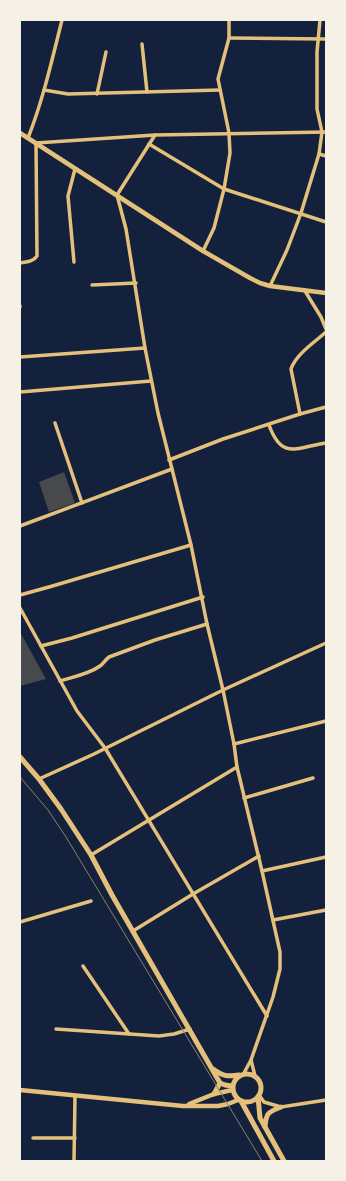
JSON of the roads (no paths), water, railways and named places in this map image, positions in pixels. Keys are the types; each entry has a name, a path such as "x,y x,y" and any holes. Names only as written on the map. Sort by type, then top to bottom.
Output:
{"main road":[{"path":"20,757 61,808 91,855 112,896 220,1083 232,1088 274,1161"},
{"path":"210,1066 221,1074 229,1077 248,1073 255,1076 261,1087 258,1096 260,1118 264,1128 284,1161"},
{"path":"232,1088 235,1079 242,1074"},
{"path":"214,1094 220,1083"},
{"path":"239,1101 252,1101 258,1096"},
{"path":"264,1128 266,1117 269,1113 281,1107"}],"street":[{"path":"28,138 44,90 62,20"},
{"path":"203,251 214,228 224,189 230,153 229,133 218,79 229,38 229,20"},
{"path":"270,286 287,250 301,213 324,132 317,109 318,39 320,20"},
{"path":"229,38 326,39"},
{"path":"142,44 147,92"},
{"path":"97,94 106,52"},
{"path":"44,90 68,94 220,90"},
{"path":"36,143 155,135 324,132"},
{"path":"20,133 203,251 250,278 270,286 326,293"},
{"path":"155,135 117,195 126,229 136,283 145,348 158,413 203,597 207,624 234,744 237,767 259,856 280,952 280,969 273,997 251,1060 242,1074"},
{"path":"20,263 30,262 37,256 36,143"},
{"path":"149,144 224,189 326,222"},
{"path":"319,154 326,156"},
{"path":"74,262 68,196 75,169"},
{"path":"92,285 136,283"},
{"path":"300,414 291,368 293,362 299,355 326,330 321,317 305,291"},
{"path":"20,357 145,348"},
{"path":"20,392 152,380"},
{"path":"169,460 300,414 326,407"},
{"path":"55,423 82,503"},
{"path":"269,425 280,445 288,449 299,449 326,444"},
{"path":"20,526 172,469"},
{"path":"20,595 191,545"},
{"path":"41,646 72,638 203,597"},
{"path":"20,608 77,711 105,748 267,1016"},
{"path":"60,681 93,670 109,657 155,640 207,624"},
{"path":"39,779 223,690 326,643"},
{"path":"234,744 326,721"},
{"path":"91,855 237,767"},
{"path":"244,798 313,778"},
{"path":"133,931 259,856"},
{"path":"262,871 326,857"},
{"path":"20,922 91,902"},
{"path":"273,920 326,910"},
{"path":"83,966 129,1034"},
{"path":"56,1029 159,1036 174,1034 190,1029"},
{"path":"251,1060 255,1076"},
{"path":"183,1106 232,1088"},
{"path":"20,1090 183,1106 218,1106 239,1101"},
{"path":"74,1161 75,1096"},
{"path":"258,1096 264,1102 281,1107 326,1100"},
{"path":"33,1138 75,1138"}],"tram line":[{"path":"20,777 48,810 66,837 262,1161"}]}
